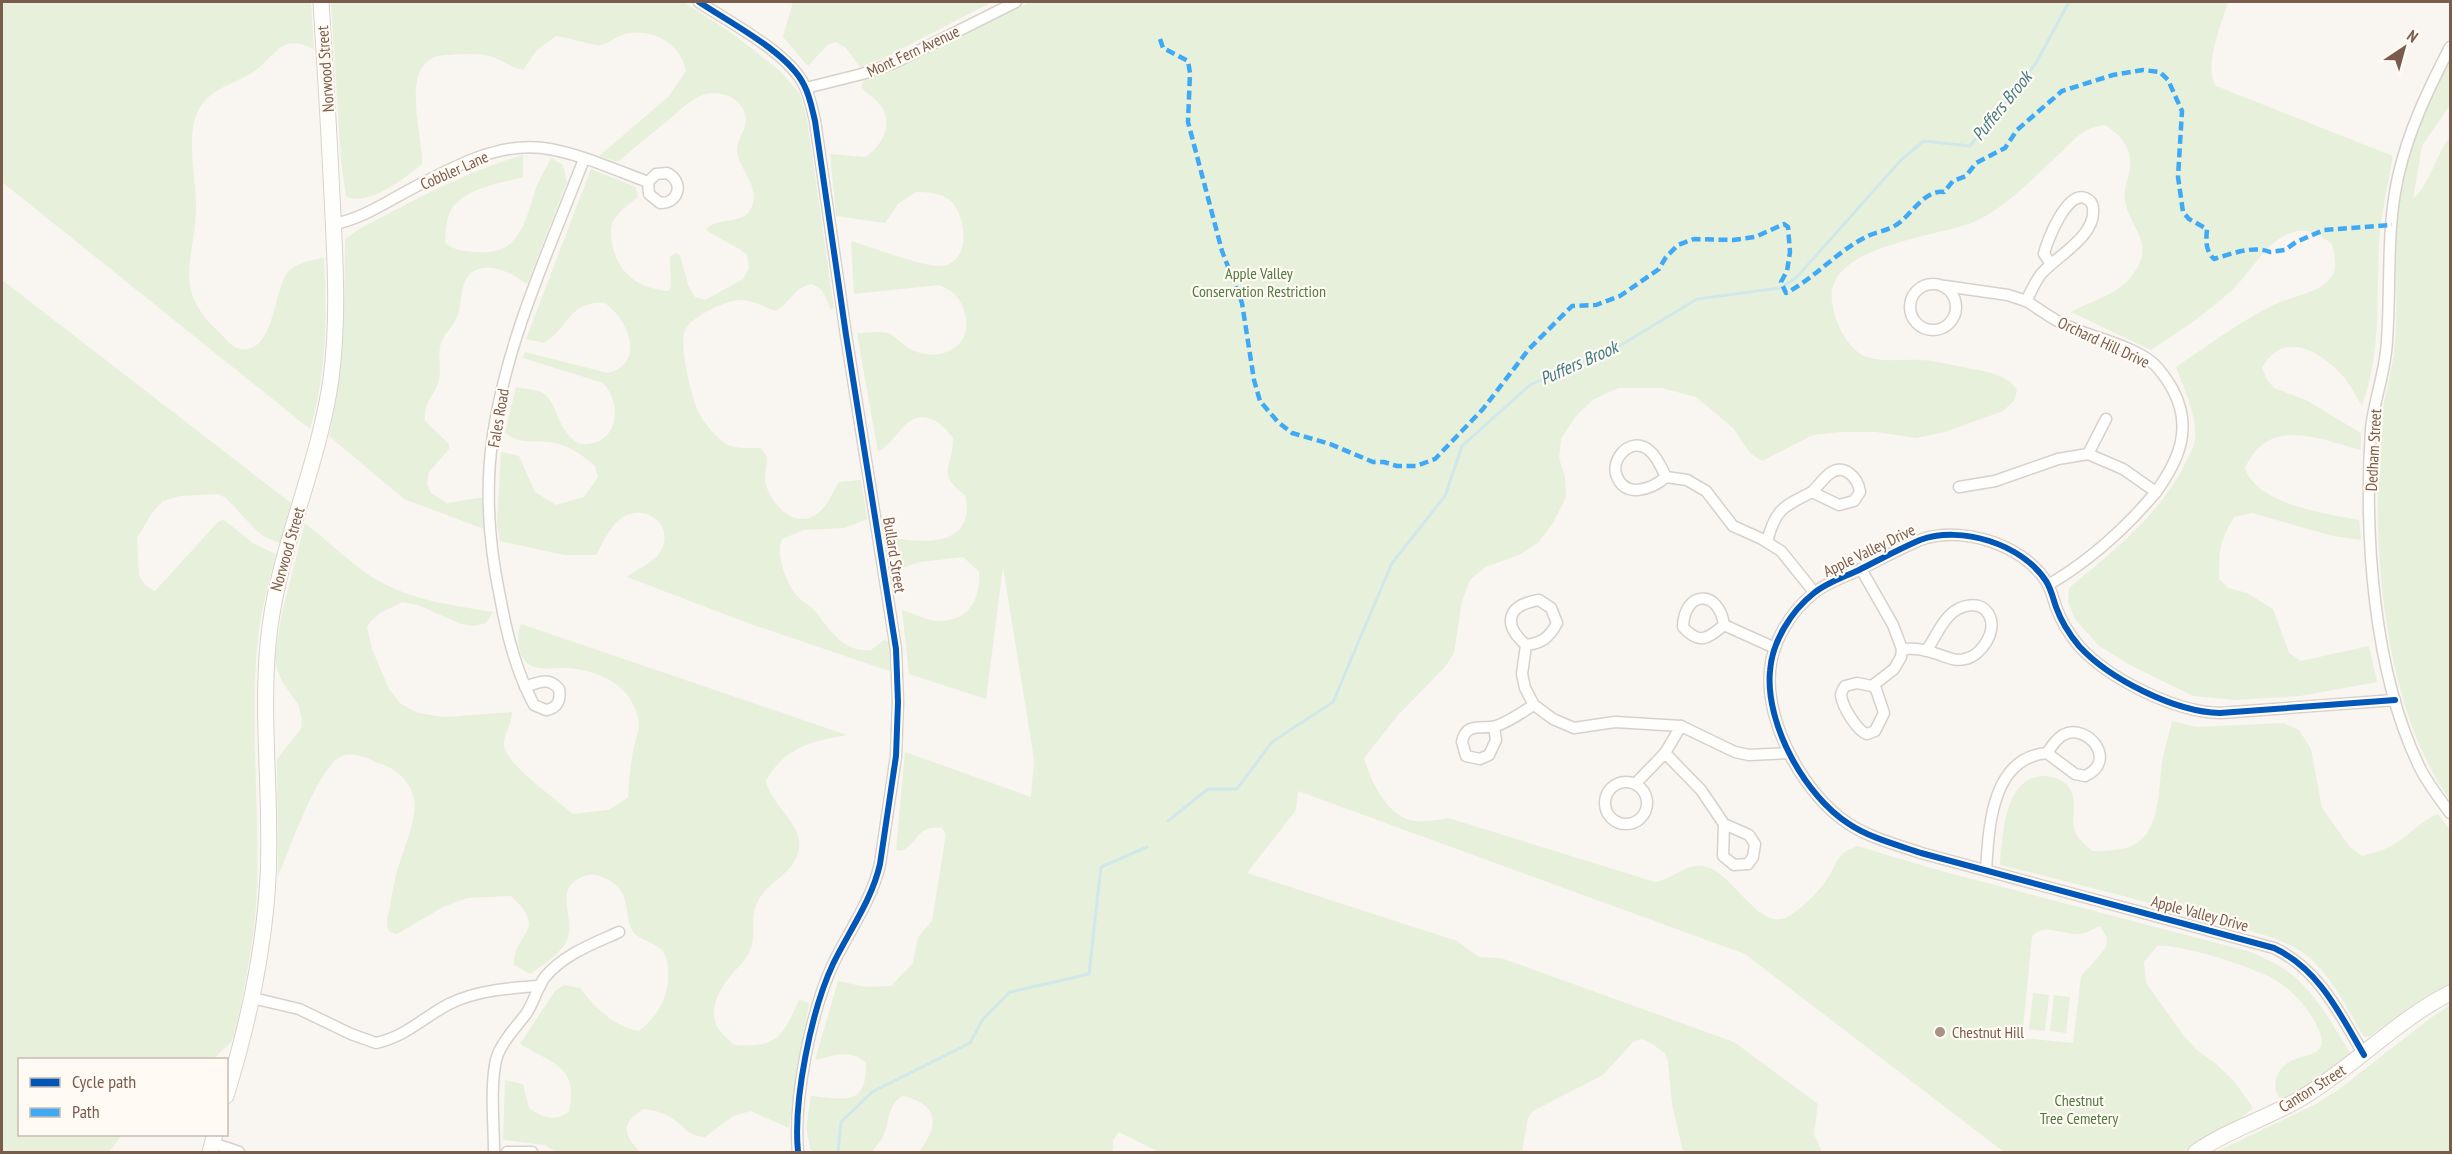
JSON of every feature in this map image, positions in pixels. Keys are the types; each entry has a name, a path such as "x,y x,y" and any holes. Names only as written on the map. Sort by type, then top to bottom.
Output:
{"main road":[{"name":"Norwood Street","path":"228,1089 253,998 261,948 268,876 266,696 270,622 283,561 311,468 327,399 336,312 334,224 321,2"},
{"name":"Canton Street","path":"2196,1152 2301,1098 2364,1055 2414,1015 2451,993"}],"street":[{"name":"Bullard Street","path":"699,2 773,50 796,72 806,88 815,121 896,650 898,702 896,756 880,864 876,882 833,965 819,1000 810,1034 800,1100 796,1136 798,1152"},
{"name":"Mont Fern Avenue","path":"806,88 862,74 894,63 1016,2"},
{"name":"Dedham Street","path":"2451,47 2409,135 2397,179 2392,225 2387,348 2372,422 2370,533 2379,627 2395,699 2421,769 2451,813"},
{"name":"Cobbler Lane","path":"334,224 357,218 456,167 492,153 510,149 543,148 584,159 648,182"},
{"name":"Fales Road","path":"525,687 507,636 495,569 490,526 493,437 504,380 517,338 584,159"},
{"path":"2026,301 2037,280 2051,264 2083,236 2093,214 2092,204 2088,200 2078,197 2073,199 2055,227 2044,254 2051,264"},
{"name":"Orchard Hill Drive","path":"1945,286 1957,303 1954,317 1944,328 1930,330 1923,328 1913,319 1910,306 1914,293 1925,285 1939,284 2001,294 2026,301 2067,326 2154,364 2166,379 2178,402 2183,435 2175,461 2156,492 2106,545 2048,585"},
{"path":"2088,454 2106,419"},
{"path":"1666,477 1658,460 1647,448 1630,446 1617,460 1616,473 1629,489 1639,491 1654,486 1666,477 1687,480 1701,488 1717,503 1733,526 1781,551 1814,592"},
{"path":"1959,487 1995,481 2035,465 2088,454 2123,469 2156,492"},
{"path":"1767,542 1771,525 1787,503 1812,492"},
{"name":"Apple Valley Drive","path":"2364,1055 2323,987 2300,964 2264,944 1921,853 1850,825 1825,805 1789,753 1771,699 1770,672 1775,648 1797,610 1814,592 1926,537 1957,534 1983,538 2007,549 2033,568 2048,585 2067,631 2092,659 2107,670 2169,704 2193,711 2220,713 2395,699"},
{"path":"1861,569 1893,625 1902,649 1901,657 1894,669 1872,686 1851,684 1845,686 1841,694 1859,731 1867,734 1875,731 1884,713 1876,689 1872,686"},
{"path":"1539,600 1551,608 1557,623 1550,636 1538,643 1526,645 1514,634 1510,624 1514,611 1523,603 1539,600"},
{"path":"1902,649 1926,651 1957,660 1977,655 1988,636 1991,623 1989,615 1980,606 1959,608 1947,619 1926,651"},
{"path":"1724,625 1775,648"},
{"path":"1526,645 1522,674 1525,688 1534,705 1553,719 1574,728 1615,722 1681,726 1735,752 1749,755 1789,753"},
{"path":"1494,727 1534,705"},
{"path":"1636,783 1665,753 1681,726"},
{"path":"1986,870 1995,799 2000,788 2020,764 2034,755 2047,753 2064,735 2077,733 2096,745 2100,751 2100,760 2090,774 2080,775 2069,770 2047,753"},
{"path":"1665,753 1701,790 1724,824"},
{"path":"1623,782 1636,783 1644,789 1648,802 1644,815 1632,824 1620,824 1609,817 1605,804 1610,788 1623,782"},
{"path":"494,1152 496,1059 501,1049 530,1008 545,977 566,958 619,932"},
{"path":"253,998 299,1009 351,1034 376,1043 407,1032 459,1000 509,988 540,986"},
{"path":"213,1143 239,1152"},
{"path":"507,1152 532,1152"}],"green space":[{"path":"2,2 311,2 314,49 296,43 283,46 260,67 210,96 198,111 192,133 196,210 189,275 195,302 204,316 234,346 240,349 251,348 260,342 266,332 287,273 299,264 324,258 323,366 310,429 2,182"},
{"path":"331,2 684,2 733,34 779,70 800,94 807,119 834,308 830,309 822,291 812,284 801,288 776,311 745,300 726,303 699,316 687,327 683,341 685,362 694,399 702,419 728,445 739,448 760,448 767,456 765,480 767,489 784,512 800,519 809,518 825,507 839,482 861,480 867,519 844,528 804,530 782,539 781,560 785,576 796,595 814,610 831,632 844,644 861,650 871,650 884,640 891,643 892,672 748,623 627,577 655,558 664,544 661,525 647,514 628,515 615,523 596,555 564,555 500,541 497,524 501,452 519,456 535,492 556,505 584,497 598,477 595,466 566,446 548,442 523,441 505,433 516,387 541,392 549,398 566,432 580,444 599,441 606,436 614,422 612,397 603,383 523,358 525,352 608,373 620,368 627,360 630,341 627,330 614,311 605,303 593,303 576,310 544,343 526,339 591,169 636,187 638,197 614,220 611,230 616,258 626,273 648,287 668,291 671,288 670,257 675,253 680,255 688,285 695,297 705,300 743,279 749,268 747,255 706,230 717,223 743,216 752,206 753,191 737,150 746,121 741,105 731,97 719,93 700,96 692,100 618,162 599,156 668,97 686,71 678,52 663,39 643,33 633,33 598,45 556,36 537,50 523,70 483,55 436,56 423,66 416,91 422,164 386,190 375,195 354,199 346,196 341,161"},
{"path":"793,2 992,2 884,58 860,67 846,48 836,42 827,45 808,66 783,37"},
{"name":"Apple Valley Conservation Restriction","path":"1030,2 2228,2 2213,57 2213,78 2216,86 2393,156 2380,232 2377,325 2373,365 2362,406 2342,375 2313,352 2291,347 2280,349 2262,368 2267,380 2274,388 2306,400 2361,433 2361,450 2312,437 2281,436 2267,441 2255,452 2245,468 2252,480 2277,499 2311,510 2359,520 2361,540 2333,536 2252,513 2234,517 2221,547 2219,579 2228,588 2247,593 2273,609 2289,653 2301,661 2369,646 2377,682 2300,696 2235,700 2193,696 2130,665 2098,645 2075,619 2068,602 2069,588 2132,533 2160,503 2192,450 2195,438 2194,420 2176,367 2260,312 2322,286 2331,278 2335,269 2332,244 2327,240 2307,231 2290,233 2273,244 2221,300 2151,350 2071,312 2110,294 2127,282 2140,262 2142,254 2140,239 2125,201 2130,156 2120,138 2105,125 2083,132 2019,192 1987,215 1959,227 1888,246 1865,255 1846,267 1834,282 1833,309 1843,335 1855,350 1870,358 1920,360 2000,376 2017,390 2014,401 2003,411 1945,432 1916,438 1876,432 1813,435 1762,461 1750,453 1733,428 1696,397 1662,388 1619,388 1594,399 1575,417 1561,439 1559,458 1565,477 1566,497 1553,523 1539,542 1519,555 1485,567 1470,580 1462,601 1454,653 1445,667 1398,715 1364,758 1371,778 1382,797 1389,806 1405,818 1424,821 1448,818 1655,882 1690,867 1703,866 1723,877 1762,914 1772,919 1787,917 1814,896 1842,855 1857,846 1941,871 2251,952 2281,967 2303,985 2321,1007 2352,1056 2282,1101 2275,1089 2279,1071 2291,1061 2318,1051 2322,1043 2316,1024 2303,1004 2285,987 2261,973 2198,952 2157,946 2144,962 2146,983 2184,1036 2234,1081 2253,1108 2241,1118 2183,1152 2004,1152 1745,954 1298,791 1296,810 1247,873 1457,941 1479,957 1501,958 1734,1042 1818,1104 1814,1134 1822,1152 1683,1152 1672,1104 1665,1053 1641,1039 1633,1042 1603,1075 1533,1111 1528,1118 1522,1152 1159,1152 1119,1132 1113,1140 1113,1152 919,1152 930,1134 932,1118 930,1111 915,1100 903,1096 892,1107 884,1135 872,1152 811,1152 806,1128 811,1096 852,1097 858,1094 863,1087 865,1077 866,1063 860,1058 842,1054 815,1060 838,981 866,987 891,986 913,963 918,937 932,921 946,834 942,828 927,829 907,848 901,851 896,850 905,752 1031,797 1034,759 1003,567 986,699 909,674 902,610 934,621 958,618 971,607 975,599 978,591 979,571 963,557 920,562 896,570 890,537 918,541 945,538 956,533 963,524 967,512 965,495 948,475 953,438 938,422 932,419 925,417 912,420 878,452 857,333 887,333 912,350 934,355 945,353 961,342 966,322 964,310 958,298 939,285 854,294 851,241 911,260 941,266 951,263 962,249 963,229 961,219 952,202 940,195 930,193 916,192 898,204 885,223 836,216 830,154 866,157 877,147 886,128 882,107 861,87 864,81","holes":["2100,926 2107,938 2106,947 2081,976 2073,1043 2022,1038 2032,936 2042,930 2081,934"]},
{"path":"2450,51 2450,105 2422,146 2413,199 2429,177 2440,152 2450,137 2450,800 2427,762 2409,718 2396,672 2386,623 2381,573 2378,476 2381,420 2395,342 2396,225 2402,169 2413,134"},
{"path":"523,155 523,177 474,191 465,196 451,210 447,221 445,242 448,245 463,251 491,252 511,242 524,224 536,188 551,158 563,165 567,182 527,284 509,273 489,267 476,270 467,278 462,290 458,315 441,342 439,379 425,415 425,421 449,444 449,449 429,472 427,484 431,493 447,503 485,497 484,529 404,499 329,436 334,412 342,338 345,239 359,229 440,188"},
{"path":"2,280 291,503 280,543 265,537 226,498 218,494 180,496 163,501 152,513 137,538 139,575 145,585 155,591 219,521 224,520 254,544 276,554 261,617 255,669 258,854 255,922 235,1034 231,1042 214,1058 18,1058 18,1136 121,1136 109,1152 2,1152"},
{"path":"305,523 350,561 380,582 427,600 493,612 486,623 474,626 461,624 418,605 402,602 380,613 367,627 372,649 389,689 401,704 418,713 444,717 512,712 504,740 506,752 521,771 573,814 608,810 628,798 631,764 639,726 637,715 630,698 623,690 595,673 584,670 542,668 529,664 519,649 521,624 847,735 810,743 800,748 781,761 766,781 774,799 796,831 799,849 792,865 767,889 757,903 750,952 724,985 717,997 714,1010 719,1030 734,1045 760,1045 776,1038 782,1032 799,1000 809,1003 789,1128 751,1111 733,1116 705,1137 689,1132 665,1114 643,1109 630,1120 626,1129 630,1140 640,1152 556,1152 545,1145 503,1140 505,1080 523,1084 529,1108 539,1114 554,1118 569,1112 571,1096 570,1084 566,1075 552,1062 520,1044 555,991 564,985 580,988 599,1009 613,1020 629,1029 639,1031 662,1004 668,978 667,959 660,948 635,934 631,928 624,898 616,885 594,875 588,875 575,881 569,888 567,940 556,955 530,974 514,965 515,954 529,925 528,917 511,896 467,898 443,907 397,934 390,932 387,920 393,886 415,807 410,787 398,773 387,766 352,754 342,756 333,762 315,791 278,876 277,759 301,729 302,719 298,704 277,670 275,656 282,613"},
{"path":"2172,721 2197,727 2283,723 2299,730 2311,749 2322,808 2350,847 2362,856 2394,844 2438,814 2450,830 2450,984 2423,999 2370,1036 2364,1037 2321,969 2291,946 2249,930 2000,865 2004,825 2012,798 2019,787 2029,780 2042,776 2058,779 2071,790 2076,834 2092,851 2121,849 2137,843 2145,836 2155,815 2163,757"},
{"path":"2033,993 2049,995 2045,1031 2029,1029"},
{"path":"2054,995 2070,997 2066,1033 2050,1031"},
{"path":"2450,1005 2450,1152 2216,1152 2314,1105 2338,1090"}],"waterway":[{"name":"Puffers Brook","path":"1168,821 1208,789 1237,789 1272,742 1333,702 1392,563 1445,496 1462,446 1530,385 1621,345 1697,299 1780,288 1796,278 1901,160 1924,141 1970,146 2036,63 2069,2"},
{"path":"838,1152 841,1122 872,1092 970,1043 983,1019 1010,992 1089,974 1101,867 1147,847"}],"marked path":[{"path":"1160,39 1163,48 1188,61 1190,73 1188,122 1222,251 1242,303 1254,380 1260,401 1278,422 1292,433 1330,444 1373,462 1384,462 1397,466 1416,466 1435,459 1483,409 1529,349 1572,306 1596,305 1620,296 1659,269 1666,257 1678,245 1694,239 1733,240 1755,237 1784,224 1788,227 1790,252 1787,271 1781,282 1786,293 1855,243 1896,225 1924,199 1937,192 1944,192 1953,181 1966,176 1976,163 2005,148 2017,130 2062,91 2113,75 2143,70 2160,72 2168,80 2182,111 2178,177 2183,212 2189,219 2207,229 2206,241 2214,259 2249,250 2270,252 2285,250 2296,242 2324,230 2392,225"}],"cycle path":[{"path":"699,2 757,39 785,61 804,85 809,98 815,121 846,335 896,649 898,702 896,756 880,864 872,890 833,964 818,1006 801,1082 797,1131 798,1152"},
{"path":"2364,1055 2337,1009 2316,980 2290,957 2274,948 1921,853 1875,837 1849,824 1817,796 1791,757 1774,713 1770,692 1770,671 1774,649 1784,628 1806,600 1819,589 1920,540 1954,535 1989,541 2022,557 2046,581 2063,622 2079,646 2107,670 2144,692 2164,700 2183,707 2220,713 2395,700"}],"place":[{"name":"Chestnut Hill","path":"1940,1032"}],"park label":[{"name":"Chestnut Tree Cemetery","path":"2079,1109"}]}
